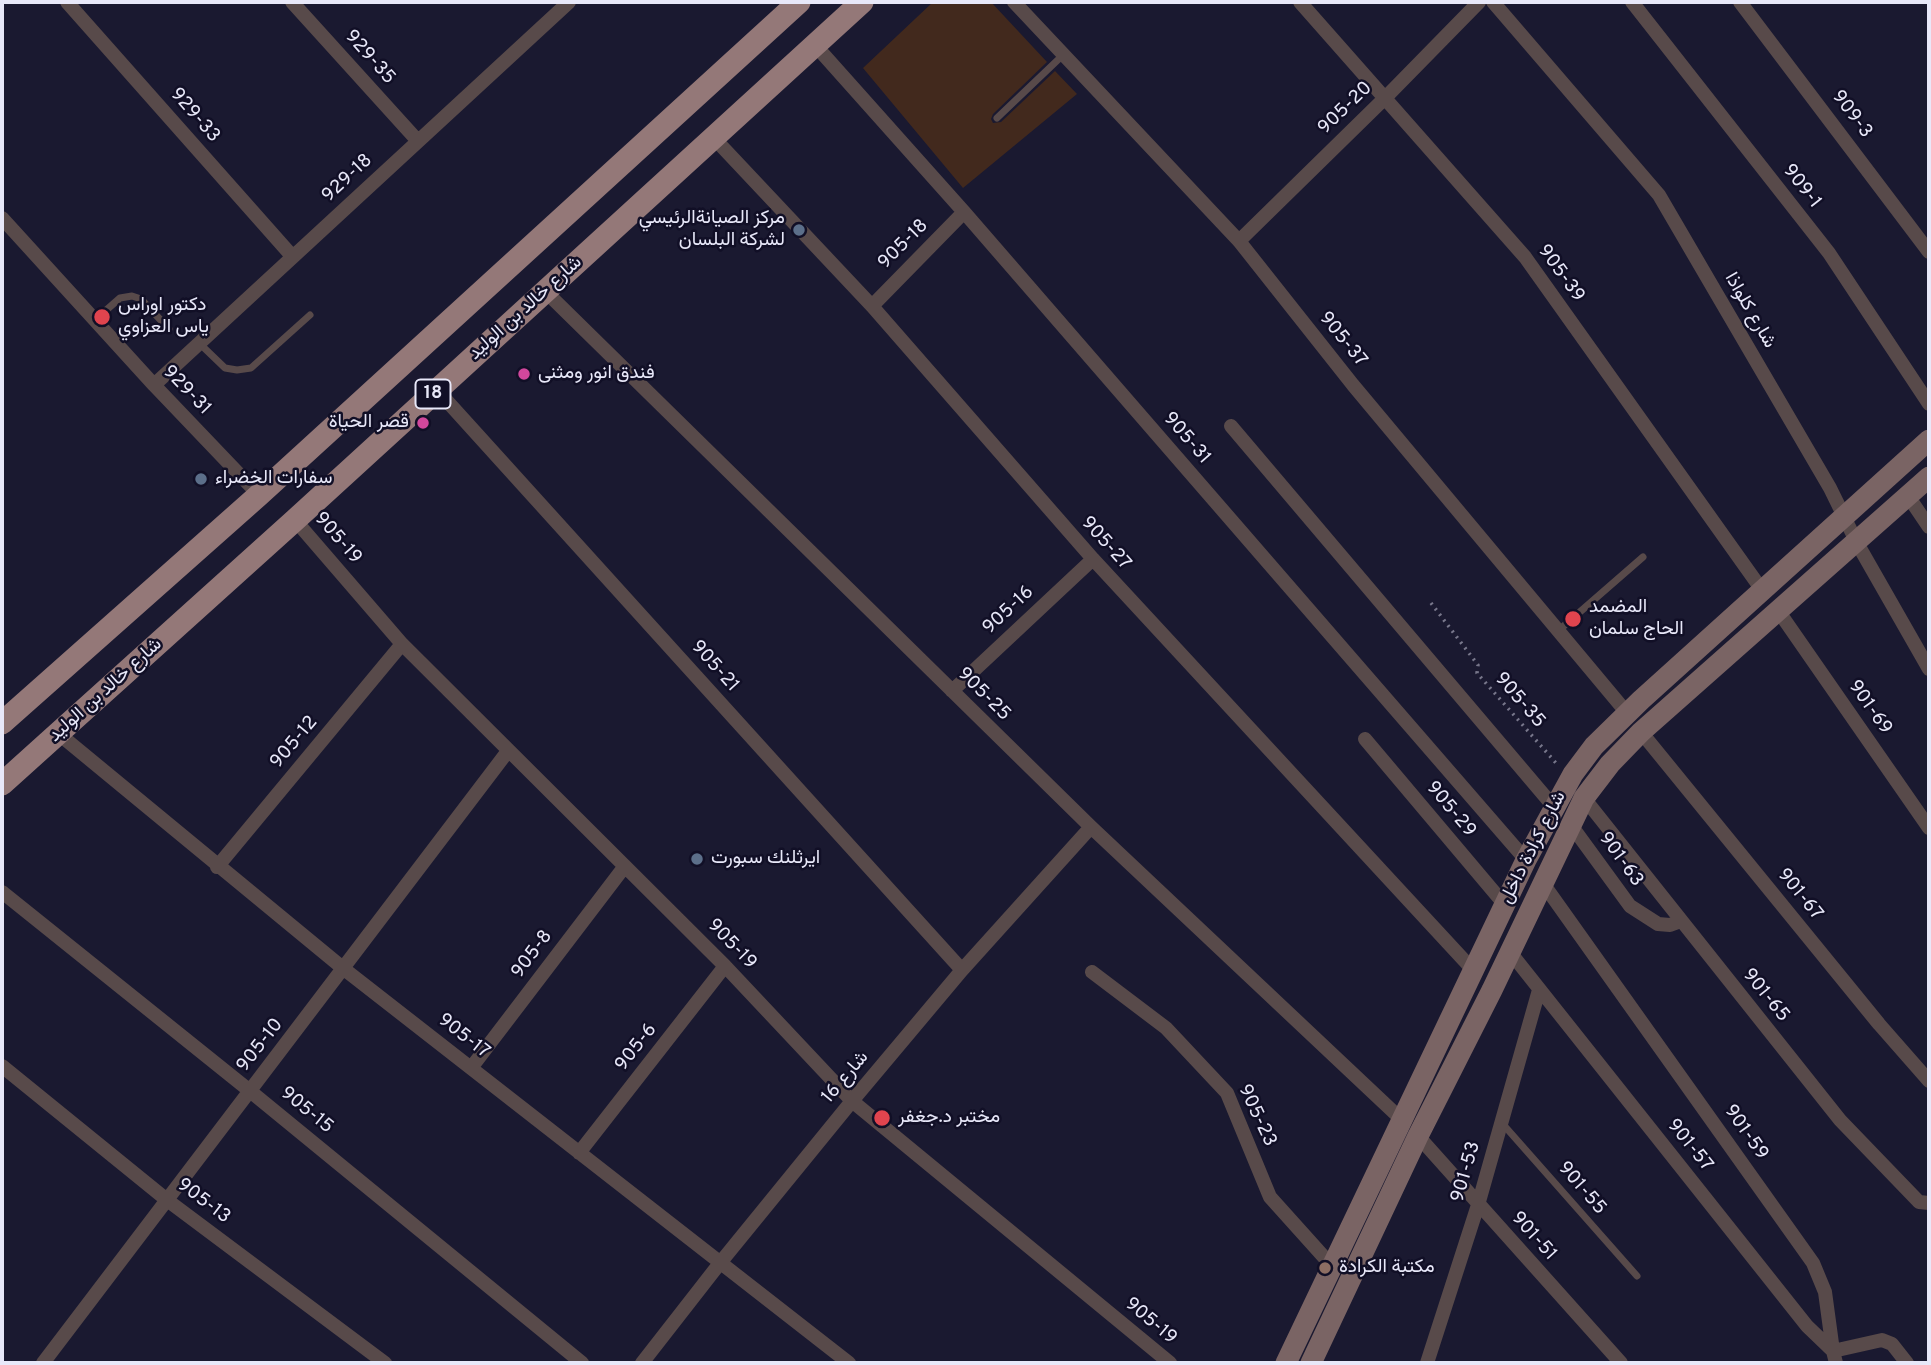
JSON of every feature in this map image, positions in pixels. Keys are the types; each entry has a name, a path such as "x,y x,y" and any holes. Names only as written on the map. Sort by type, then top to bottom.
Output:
{"main road":[{"name":"18","path":"3,720 259,495 799,2"},
{"name":"شارع خالد بن الوليد","path":"2,784 862,2"},
{"name":"شارع كرادة داخل","path":"1286,1363 1526,860 1573,774 1594,746 1626,713 1929,440"},
{"name":"شارع كرادة داخل","path":"1311,1363 1418,1136 1584,798 1641,732 1929,477"}],"street":[{"name":"929-33","path":"67,2 292,256"},
{"name":"929-35","path":"292,2 417,140"},
{"name":"929-18","path":"154,385 569,2"},
{"name":"905-37","path":"1014,2 1238,242 1353,385 1626,713"},
{"name":"905-39","path":"1300,2 1525,257 1762,590"},
{"name":"905-20","path":"1238,242 1479,2"},
{"name":"شارع كلواذا","path":"1493,2 1659,195 1830,488 1857,543 1929,669"},
{"name":"909-1","path":"1632,2 1829,253 1929,404"},
{"name":"909-3","path":"1740,2 1929,252"},
{"name":"905-31","path":"815,44 1526,860"},
{"name":"905-27","path":"713,137 872,306 1093,559 1474,971"},
{"name":"905-18","path":"872,306 964,212"},
{"name":"929-31","path":"2,218 154,385 259,495"},
{"name":"905-25","path":"545,291 1091,827 1401,1119"},
{"name":"905-21","path":"437,390 962,970"},
{"path":"1231,426 1554,807"},
{"path":"1908,496 1929,527"},
{"name":"905-19","path":"295,520 402,644 725,966 852,1101 1170,1363"},
{"name":"905-16","path":"953,691 1093,559"},
{"name":"901-69","path":"1777,609 1929,828"},
{"name":"905-12","path":"217,867 402,644"},
{"name":"901-67","path":"1641,732 1879,1024 1929,1081"},
{"name":"905-17","path":"59,734 344,969 849,1363"},
{"name":"905-29","path":"1365,739 1505,905"},
{"name":"905-10","path":"43,1363 508,751"},
{"name":"901-65","path":"1584,798 1840,1120 1919,1202 1929,1203"},
{"name":"901-63","path":"1570,825 1630,906 1658,924 1670,925 1681,921"},
{"name":"شارع 16","path":"642,1363 852,1101 962,970 1091,827"},
{"name":"905-8","path":"471,1068 625,866"},
{"name":"901-59","path":"1542,882 1813,1263 1825,1292 1835,1357"},
{"name":"905-15","path":"2,892 582,1363"},
{"name":"901-57","path":"1510,952 1807,1326 1835,1357"},
{"name":"905-6","path":"579,1153 725,966"},
{"name":"905-23","path":"1092,972 1166,1028 1227,1093 1270,1197 1332,1266"},
{"name":"901-53","path":"1427,1363 1478,1205 1539,989"},
{"name":"905-13","path":"2,1066 167,1200 385,1363"},
{"name":"901-51","path":"1418,1136 1621,1363"},
{"path":"1835,1357 1882,1340 1892,1344 1907,1363"}],"lane":[{"path":"997,118 1064,54"},
{"path":"95,320 120,298 132,296 141,299 169,329"},
{"path":"200,343 225,368 251,368 310,315"},
{"path":"1558,631 1643,557"},
{"name":"901-55","path":"1502,1122 1637,1276"}],"path":[{"name":"905-35","path":"1431,603 1478,665 1477,673 1557,764 1573,774"}],"building":[{"path":"933,2 991,2 1047,62 993,114 993,123 1001,122 1055,71 1077,94 963,188 863,68"}],"place":[{"name":"مركز الصيانةالرئيسي لشركة البلسان","path":"799,230"},
{"name":"دكتور اوراس ياس العزاوي","path":"102,317"},
{"name":"فندق انور ومثنى","path":"524,374"},
{"name":"قصر الحياة","path":"423,423"},
{"name":"سفارات الخضراء","path":"201,479"},
{"name":"المضمد الحاج سلمان","path":"1573,619"},
{"name":"ايرثلنك سبورت","path":"697,859"},
{"name":"مختبر د.جغفر","path":"882,1118"},
{"name":"مكتبة الكرادة","path":"1325,1268"}]}
